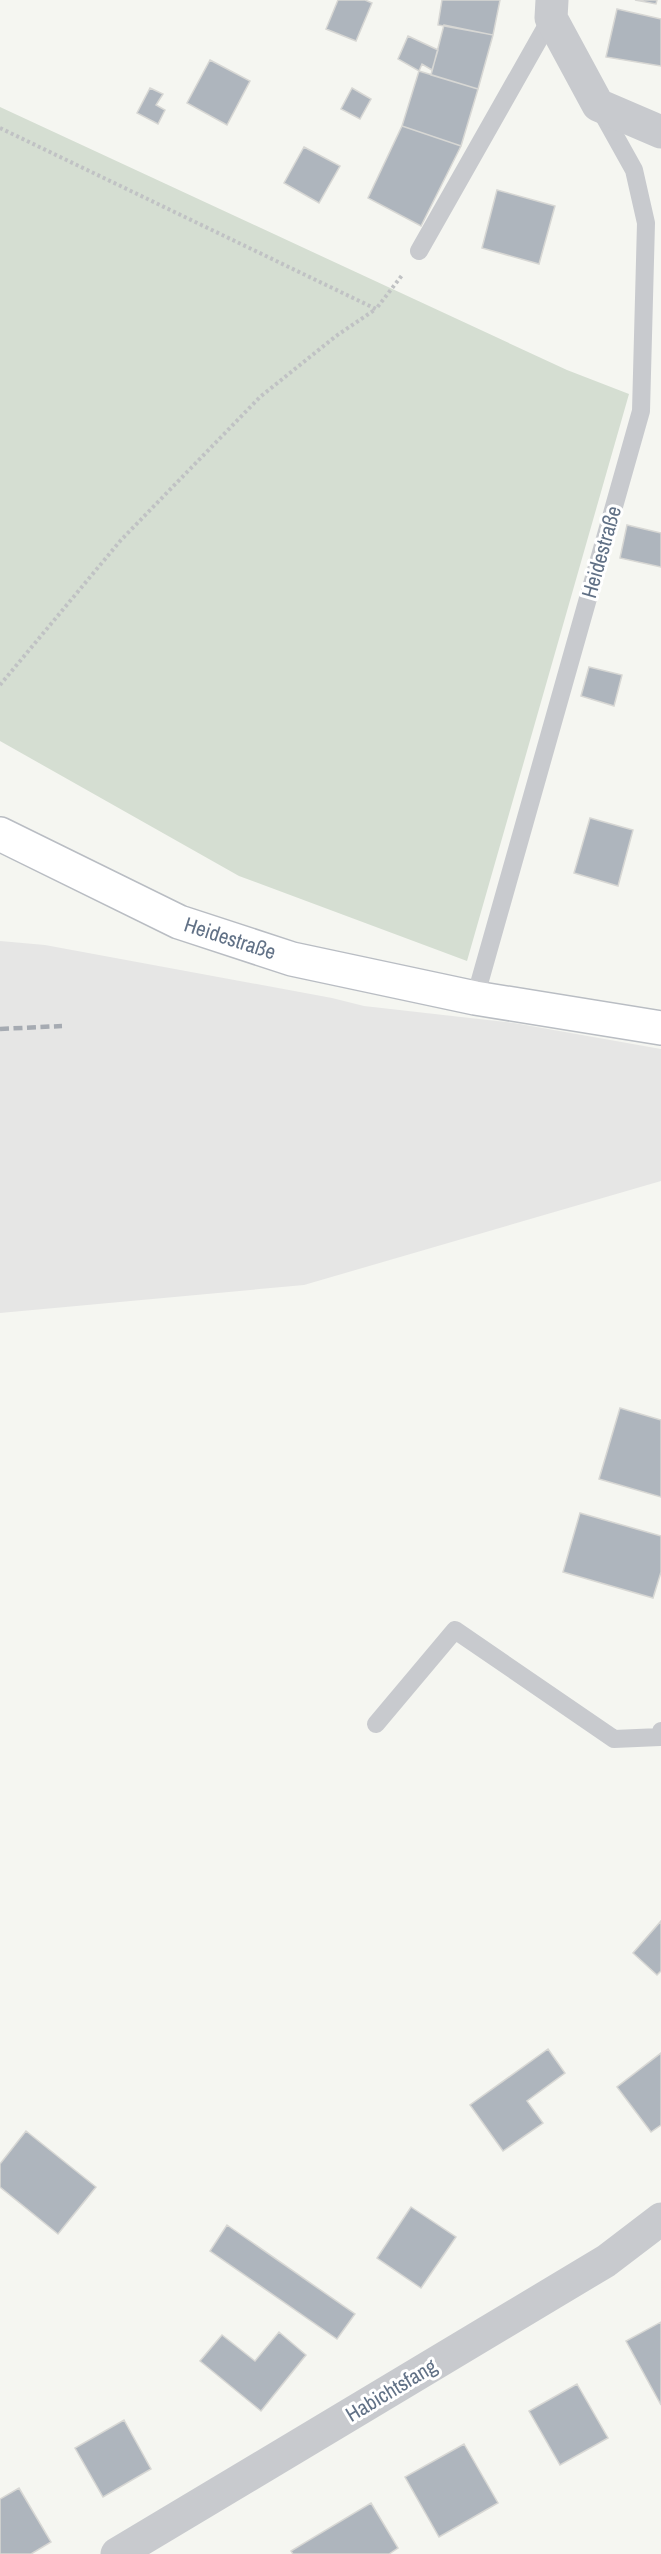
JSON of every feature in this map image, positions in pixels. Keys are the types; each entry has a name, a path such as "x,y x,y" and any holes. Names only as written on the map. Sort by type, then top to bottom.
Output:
{"main road":[{"name":"Heidestraße","path":"0,834 179,922 292,959 475,998 661,1028"}],"street":[{"path":"551,9 598,105 661,132"},
{"name":"Habichtsfang","path":"117,2554 606,2261 661,2219"}],"lane":[{"path":"419,251 551,9"},
{"name":"Heidestraße","path":"475,998 641,411 646,223 634,170 598,105"},
{"path":"376,1724 455,1630 614,1739 661,1735"}],"path":[{"path":"0,128 376,309"},
{"path":"0,685 121,540 260,397 336,336 376,309 419,251"}],"shaded area":[{"path":"0,107 567,370 629,394 467,961 239,876 0,741"},
{"path":"0,941 45,945 332,998 364,1006 514,1023 661,1049 661,1181 304,1285 0,1313"}],"building":[{"path":"338,0 365,0 372,3 356,41 326,29"},
{"path":"442,0 500,0 493,35 438,25"},
{"path":"635,0 657,0 656,4"},
{"path":"617,9 661,19 661,66 606,57"},
{"path":"444,25 493,35 478,89 431,75"},
{"path":"408,36 438,50 432,70 422,64 419,71 398,59"},
{"path":"210,60 250,81 227,125 187,103"},
{"path":"419,71 478,89 461,146 402,126"},
{"path":"150,88 163,94 156,105 165,110 158,124 137,113"},
{"path":"352,88 371,99 360,119 341,109"},
{"path":"402,126 461,146 421,226 368,198"},
{"path":"304,147 340,166 319,203 284,183"},
{"path":"497,190 555,206 539,264 482,248"},
{"path":"627,525 661,533 661,567 620,558"},
{"path":"589,667 622,675 614,706 581,696"},
{"path":"590,818 633,830 618,886 574,873"},
{"path":"620,1408 661,1420 661,1497 599,1479"},
{"path":"580,1513 661,1536 661,1572 653,1598 563,1572"},
{"path":"661,1921 661,1971 657,1975 633,1953"},
{"path":"548,2049 565,2073 527,2101 543,2123 503,2151 470,2105"},
{"path":"661,2053 661,2125 651,2132 617,2087"},
{"path":"26,2131 96,2187 58,2234 0,2187 0,2164"},
{"path":"411,2207 456,2237 421,2288 377,2258"},
{"path":"227,2225 355,2314 337,2339 210,2251"},
{"path":"661,2322 661,2405 626,2341"},
{"path":"279,2332 306,2355 261,2411 200,2361 222,2335 255,2361"},
{"path":"577,2384 608,2438 560,2465 529,2411"},
{"path":"124,2420 151,2469 103,2497 75,2448"},
{"path":"464,2444 498,2503 439,2537 405,2477"},
{"path":"19,2488 51,2542 31,2554 0,2554 0,2499"},
{"path":"371,2503 398,2548 389,2554 293,2554 291,2551"}],"railway":[{"path":"0,1029 62,1026"}]}
